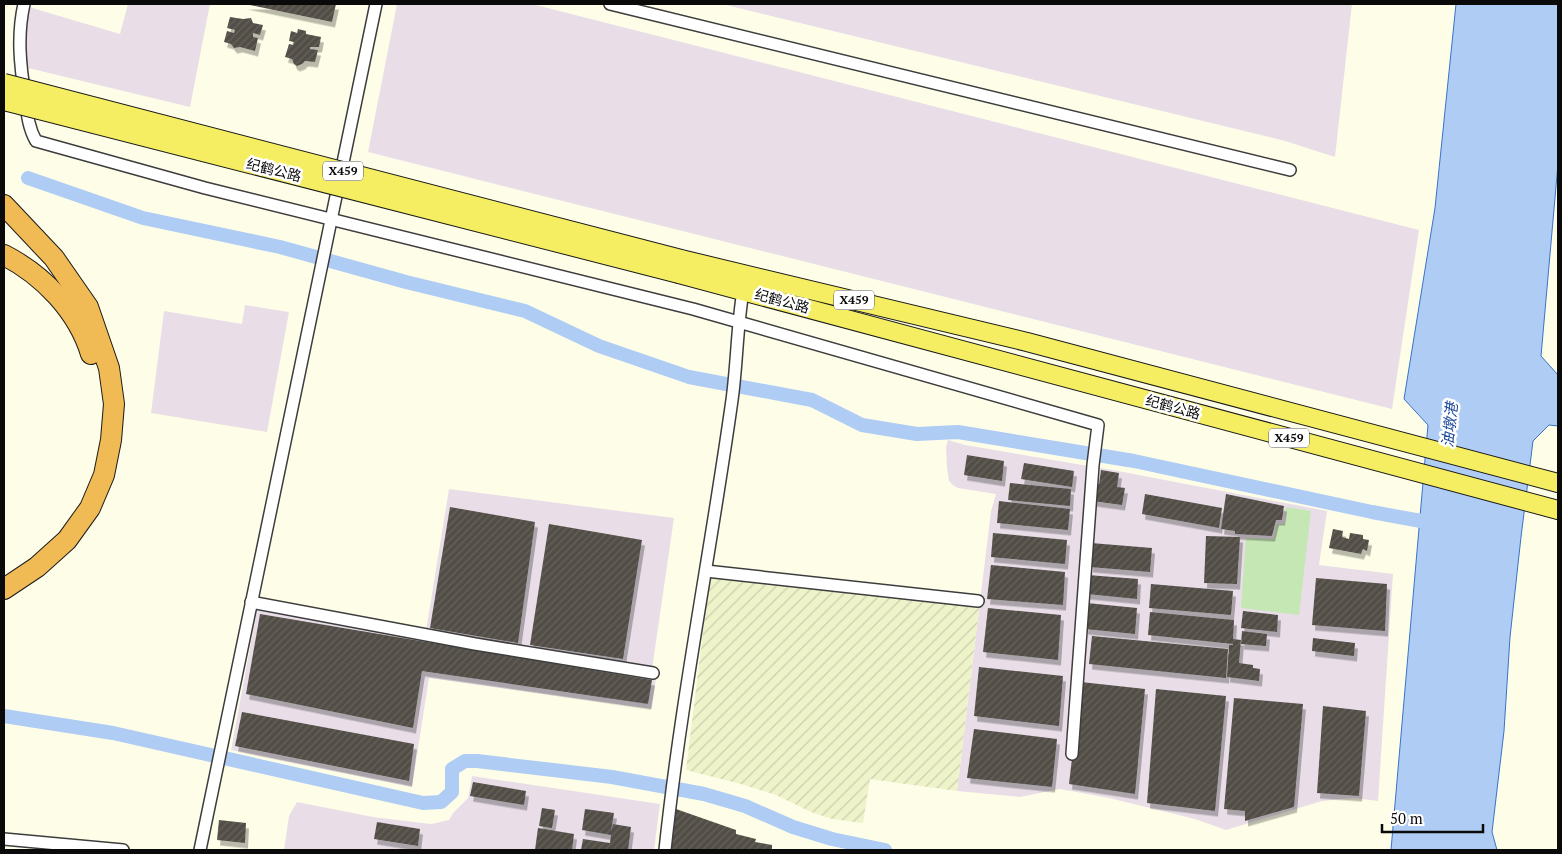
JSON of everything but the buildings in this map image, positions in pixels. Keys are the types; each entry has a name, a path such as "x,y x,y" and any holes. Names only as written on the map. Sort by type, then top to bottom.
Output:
{"highway":[{"path":"4,205 54,258 88,307 109,368 114,404 112,440 104,475 90,508 68,540 37,567 4,589"},
{"path":"4,255 47,285 69,309 86,338 96,370 102,403 100,437 92,470 79,503 59,533 31,560 4,576"}],"main road":[{"name":"纪鹤公路","path":"4,83 680,266 743,291 1558,510"},
{"name":"纪鹤公路","path":"4,101 680,266 1027,342 1558,483"}],"street":[{"path":"24,4 20,21 19,41 21,66 29,130 36,141 205,188 693,309 863,356 1098,425 1093,465 1072,754"},
{"path":"200,850 376,4"},
{"path":"610,4 1290,170"},
{"path":"665,850 675,771 732,400 743,291"},
{"path":"706,571 978,601"},
{"path":"251,602 475,644 653,673"},
{"path":"4,839 123,850"}],"shaded area":[{"path":"128,4 210,4 190,107 28,68 24,43 29,7 120,34"},
{"path":"397,4 532,4 1419,230 1392,409 368,152"},
{"path":"722,4 1352,4 1335,157 1285,141"},
{"path":"245,305 289,312 267,432 151,413 164,311 242,324"},
{"path":"948,440 965,445 1118,471 1327,511 1319,565 1393,574 1378,801 1353,798 1322,801 1226,830 1195,819 1109,798 1060,789 1020,797 957,791 991,511 996,494 958,488 949,481 946,447"},
{"path":"449,489 674,518 652,669 426,631"},
{"path":"257,610 656,677 652,709 429,678 412,787 231,750"},
{"path":"472,776 660,804 654,850 284,850 289,816 297,802 373,817 431,824 449,820 453,813 468,798"}],"green space":[{"path":"1286,507 1311,511 1299,615 1241,608 1246,538 1274,539 1277,524 1285,524"},
{"path":"710,576 978,601 979,609 957,791 870,779 863,823 832,819 811,812 776,795 686,770"}],"water":[{"name":"油墩港","path":"1456,4 1558,4 1558,164 1541,356 1558,375 1558,426 1549,425 1533,441 1510,637 1504,731 1492,832 1497,850 1391,850 1428,425 1404,399 1435,208"}],"waterway":[{"path":"28,178 143,218 280,247 406,282 525,311 599,346 689,377 812,400 862,425 917,434 958,432 1134,461 1421,521"},
{"path":"4,716 113,733 423,803 441,802 452,792 452,769 465,761 612,777 704,794 745,806 793,827 832,839 885,850"}]}
